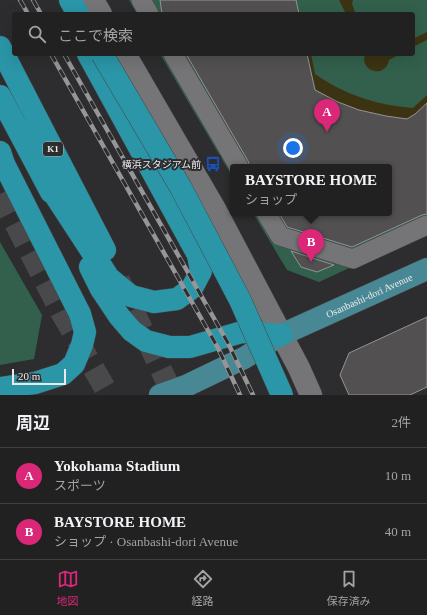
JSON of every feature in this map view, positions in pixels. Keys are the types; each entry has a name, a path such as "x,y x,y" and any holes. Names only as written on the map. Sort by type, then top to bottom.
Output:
{"highway":[{"path":"58,0 65,12"},
{"path":"70,0 77,12"},
{"name":"K1","path":"0,47 106,252"},
{"path":"45,180 109,278 131,296 154,302 177,299 192,288 201,271 198,255 89,56"},
{"path":"103,56 181,188 240,300 282,395"},
{"path":"0,96 101,289 118,316 132,331 146,341 169,347 190,347 242,332 281,335"},
{"path":"0,152 4,164 80,314 85,332 82,345 74,364 63,374 35,383 0,388"}],"main road":[{"name":"Osanbashi-dori Avenue","path":"160,395 188,385 244,358 281,335 427,269"}],"street":[{"path":"93,0 100,12"},
{"path":"141,0 148,12"},
{"path":"126,56 215,209 311,395"},
{"path":"174,56 237,164"},
{"path":"268,216 280,236 353,259 427,225"}],"green space":[{"path":"129,0 427,0 427,232 319,282 287,270 255,216 392,216 392,164 230,164 230,173 161,56 415,56 415,12 136,12"},
{"path":"0,242 42,315 34,359 0,365"}],"sand":[{"path":"339,0 353,0 352,4 355,12 345,12"},
{"path":"427,32 427,40 415,46 415,38"},
{"path":"307,56 311,56 315,74 338,88 362,98 400,107 413,108 427,95 427,103 413,116 404,119 359,111 338,103 319,92 310,85 313,80"},
{"path":"365,56 396,56 389,60 387,66 383,70 379,71 369,69 364,60"}],"building":[{"path":"160,0 296,0 299,12 162,12"},
{"path":"187,56 307,56 315,90 338,102 359,110 407,119 427,103 427,214 352,247 287,227 281,216 392,216 392,164 249,164"},
{"path":"291,251 334,265 317,272 301,267"},
{"path":"427,317 427,387 410,395 349,395 340,375 349,353"}],"tunnel":[{"path":"0,194 61,312 109,395"},
{"path":"119,280 173,395"}],"railway":[{"path":"20,0 27,12"},
{"path":"33,0 40,12"},
{"path":"52,56 218,348 240,395"},
{"path":"65,56 228,343 253,395"}],"place":[{"name":"Yokohama Stadium","path":"327,132"},
{"name":"横浜スタジアム前","path":"213,164"},
{"name":"BAYSTORE HOME","path":"311,262"}]}
